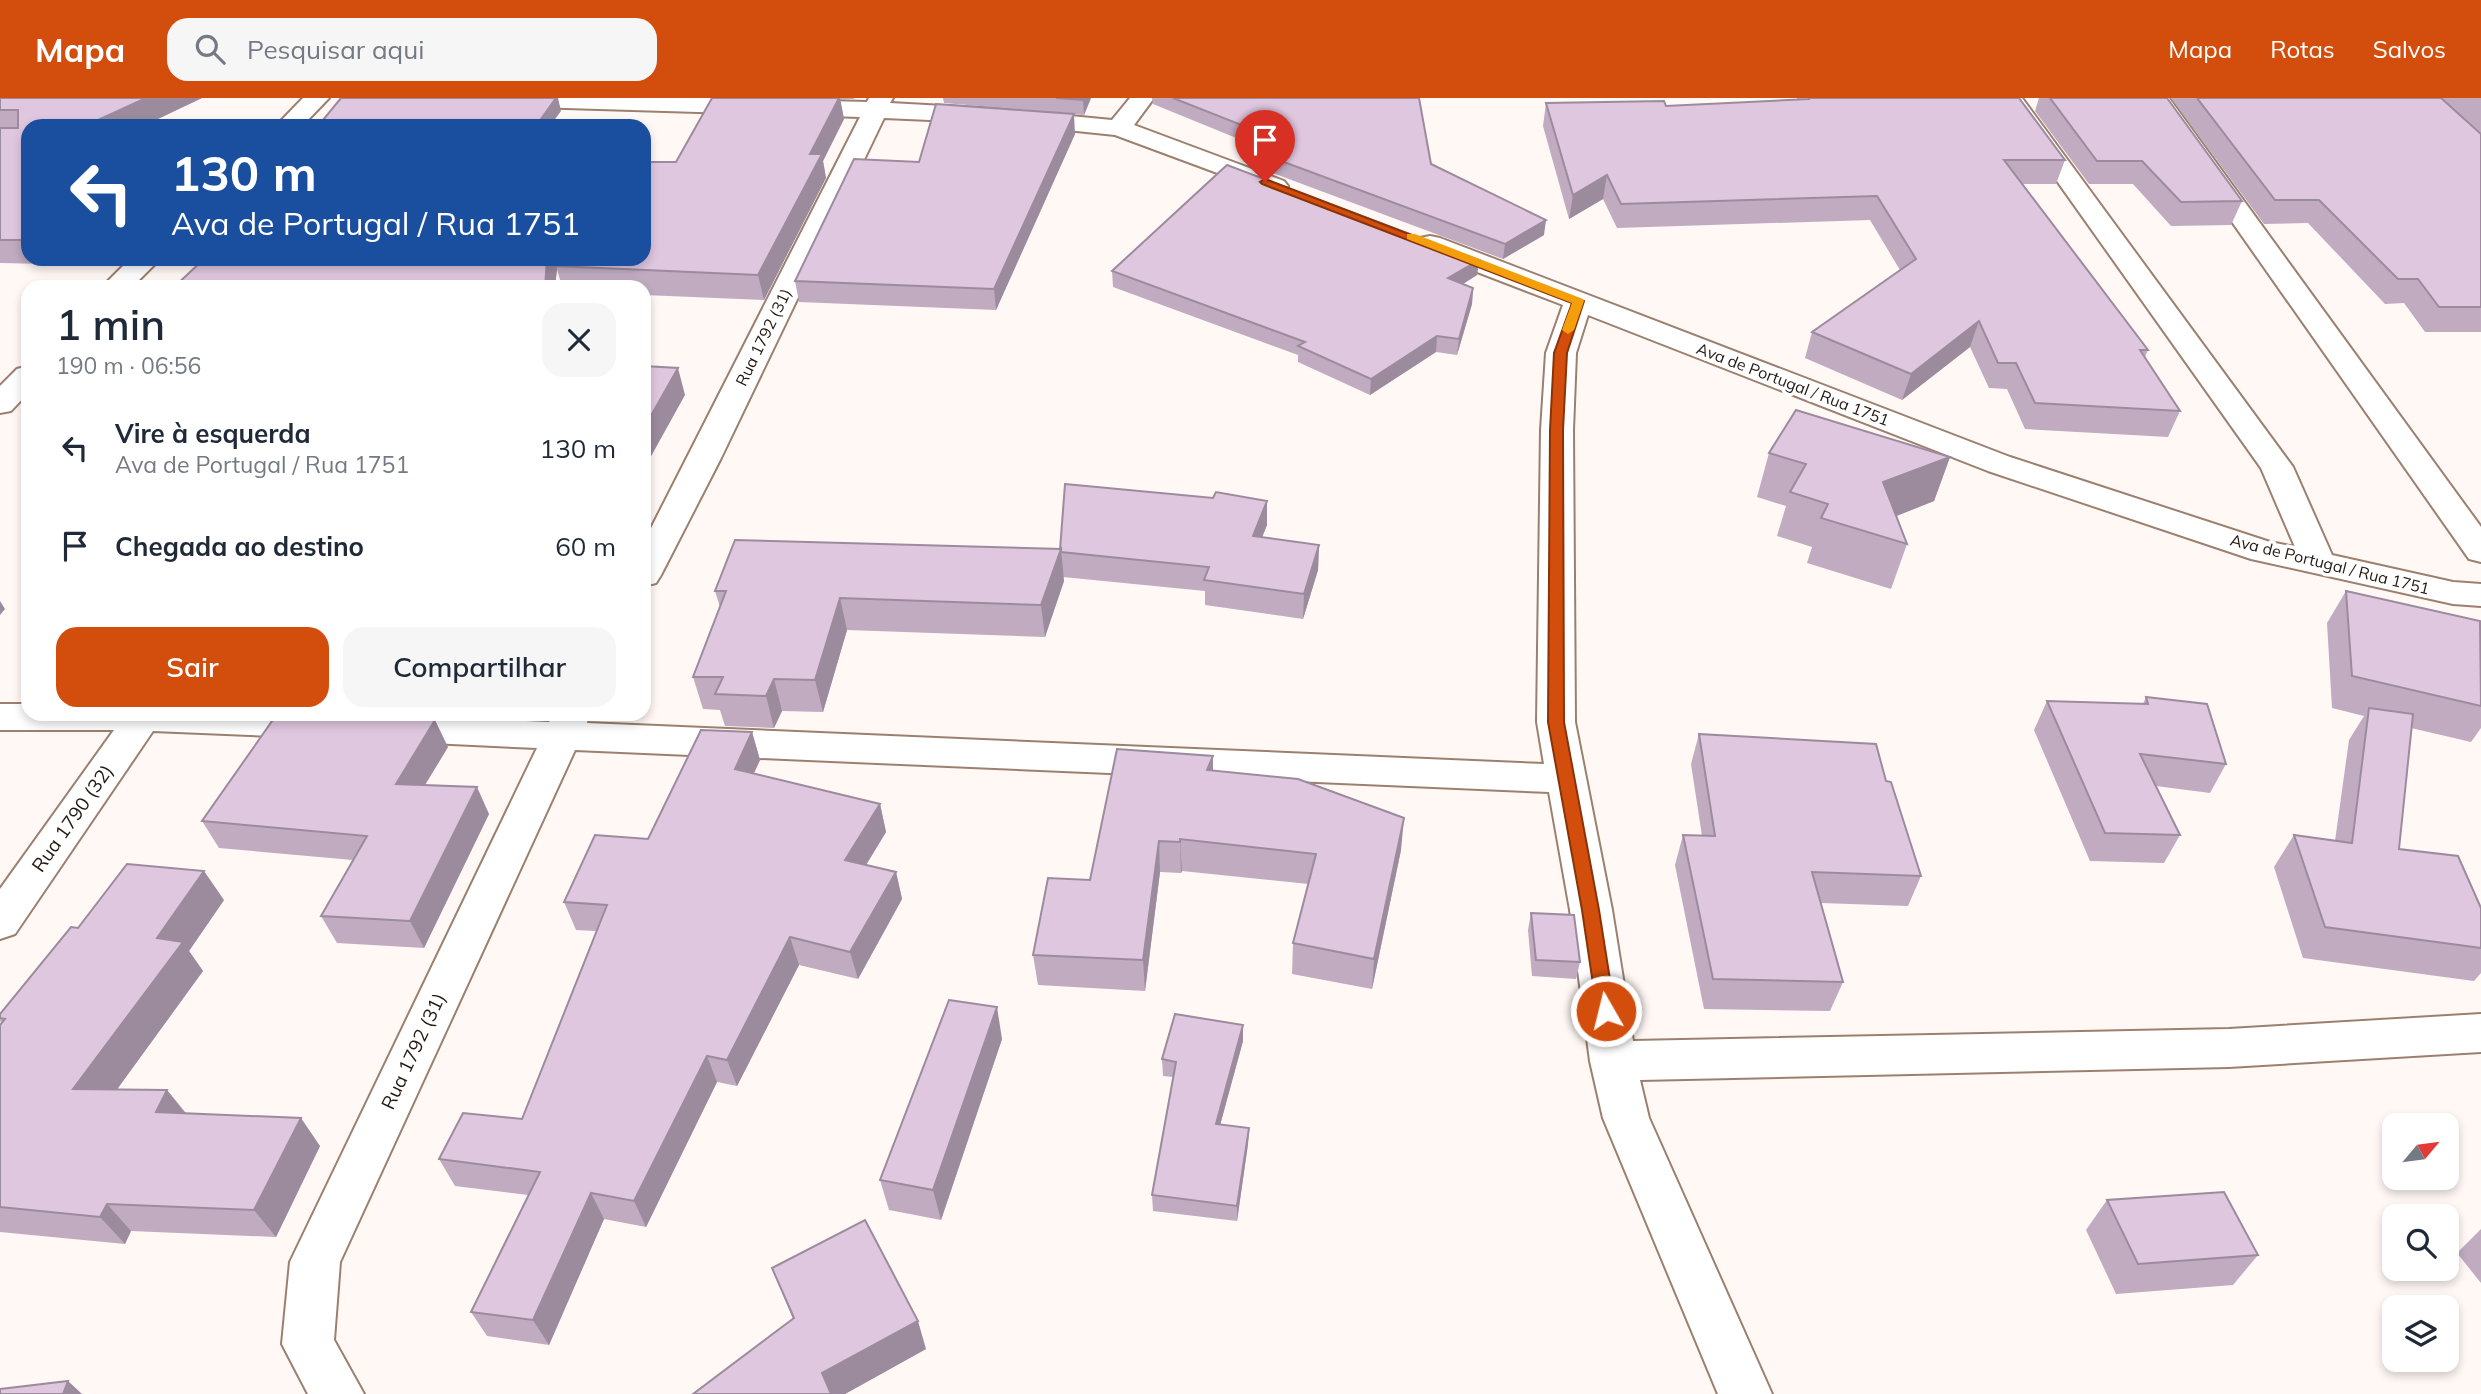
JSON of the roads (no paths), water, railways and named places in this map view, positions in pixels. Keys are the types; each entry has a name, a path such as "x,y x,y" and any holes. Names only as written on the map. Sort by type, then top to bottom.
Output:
{"street":[{"path":"295,119 317,98"},
{"path":"467,98 878,104 1119,128 1298,194"},
{"path":"1119,128 1142,98"},
{"path":"2010,98 2277,467 2319,564"},
{"path":"2157,98 2481,551"},
{"path":"578,119 593,100"},
{"name":"Rua 1792 (31)","path":"651,562 705,458 878,104"},
{"name":"Ava de Portugal / Rua 1751","path":"1400,232 1999,464 2263,551 2467,594"},
{"path":"124,280 138,266"},
{"path":"1578,301 1560,353 1557,430 1556,722 1626,1118 1745,1394"},
{"path":"0,404 21,382"},
{"path":"2467,594 2481,626"},
{"path":"0,717 21,717"},
{"name":"Rua 1790 (32)","path":"0,922 140,721"},
{"path":"397,721 566,725 1567,779"},
{"name":"Rua 1792 (31)","path":"337,1394 308,1344 315,1262 566,725"},
{"path":"1614,1061 2229,1048 2481,1033"}]}
